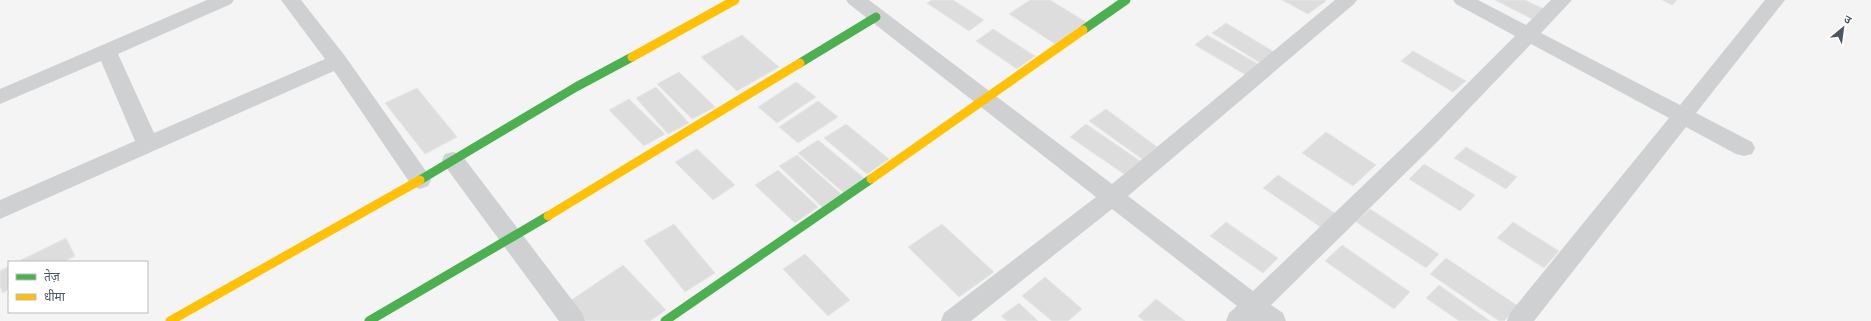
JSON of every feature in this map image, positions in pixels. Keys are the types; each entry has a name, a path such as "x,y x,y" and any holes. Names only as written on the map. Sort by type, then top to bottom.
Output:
{"street":[{"path":"0,97 224,0"},
{"path":"291,0 338,61 420,180"},
{"path":"170,321 420,180 576,87 735,0"},
{"path":"856,0 876,17 987,99 1274,321"},
{"path":"665,321 987,99 1126,0"},
{"path":"953,321 1113,196 1347,0"},
{"path":"1463,0 1744,148"},
{"path":"1238,321 1428,137 1562,0"},
{"path":"1518,321 1775,0"},
{"path":"369,321 511,239 876,17"},
{"path":"106,51 148,145"},
{"path":"0,210 338,61"},
{"path":"453,160 573,321"}],"building":[{"path":"932,0 953,0 984,20 969,31 927,3"},
{"path":"1030,0 1050,0 1086,22 1055,44 1009,14"},
{"path":"1282,0 1325,0 1326,1 1308,14"},
{"path":"1495,0 1525,0 1544,9 1532,19"},
{"path":"1662,0 1677,0 1672,5"},
{"path":"1226,23 1276,53 1262,64 1212,33"},
{"path":"993,29 1035,56 1017,69 976,41"},
{"path":"742,35 779,67 737,91 701,57"},
{"path":"1207,35 1258,64 1246,75 1195,45"},
{"path":"1413,51 1466,81 1453,92 1401,61"},
{"path":"679,72 715,107 692,119 657,84"},
{"path":"796,82 816,97 777,123 758,107"},
{"path":"656,87 689,123 668,134 636,98"},
{"path":"417,88 457,137 425,154 385,103"},
{"path":"629,99 665,134 644,146 609,110"},
{"path":"818,101 838,117 798,143 779,127"},
{"path":"1106,109 1157,147 1142,159 1089,121"},
{"path":"846,124 889,159 867,174 824,138"},
{"path":"1086,124 1140,161 1124,174 1070,137"},
{"path":"1326,132 1376,165 1353,186 1302,153"},
{"path":"818,140 864,178 844,193 798,153"},
{"path":"1466,147 1517,177 1506,189 1454,158"},
{"path":"697,149 735,185 713,200 675,162"},
{"path":"797,155 841,194 822,207 779,166"},
{"path":"1424,164 1475,195 1460,211 1409,179"},
{"path":"778,170 818,207 795,223 755,185"},
{"path":"1278,175 1342,218 1328,232 1263,188"},
{"path":"1370,209 1439,254 1426,268 1356,222"},
{"path":"1226,222 1278,258 1263,273 1210,236"},
{"path":"1513,222 1559,251 1544,268 1497,238"},
{"path":"674,224 715,273 685,292 644,241"},
{"path":"942,224 994,272 959,297 908,247"},
{"path":"66,238 75,256 65,261 19,261"},
{"path":"1342,245 1410,292 1394,309 1325,261"},
{"path":"805,254 850,300 828,316 783,269"},
{"path":"1446,258 1518,306 1504,321 1499,321 1430,274"},
{"path":"623,265 666,310 650,321 584,321 567,303"},
{"path":"8,267 8,290 3,293 0,287 0,271"},
{"path":"1045,277 1082,309 1068,321 1052,321 1022,296"},
{"path":"1439,285 1490,321 1459,321 1426,298"},
{"path":"1156,299 1185,321 1144,321 1138,316"},
{"path":"1019,303 1038,321 1007,321 1001,316"}],"traffic: fast":[{"path":"1083,30 1126,0"},
{"path":"800,63 876,17"},
{"path":"420,180 576,87 632,57"},
{"path":"665,321 871,179"},
{"path":"369,321 548,216"}],"traffic: slow":[{"path":"632,57 735,0"},
{"path":"871,179 1083,30"},
{"path":"548,216 800,63"},
{"path":"170,321 420,180"}]}
